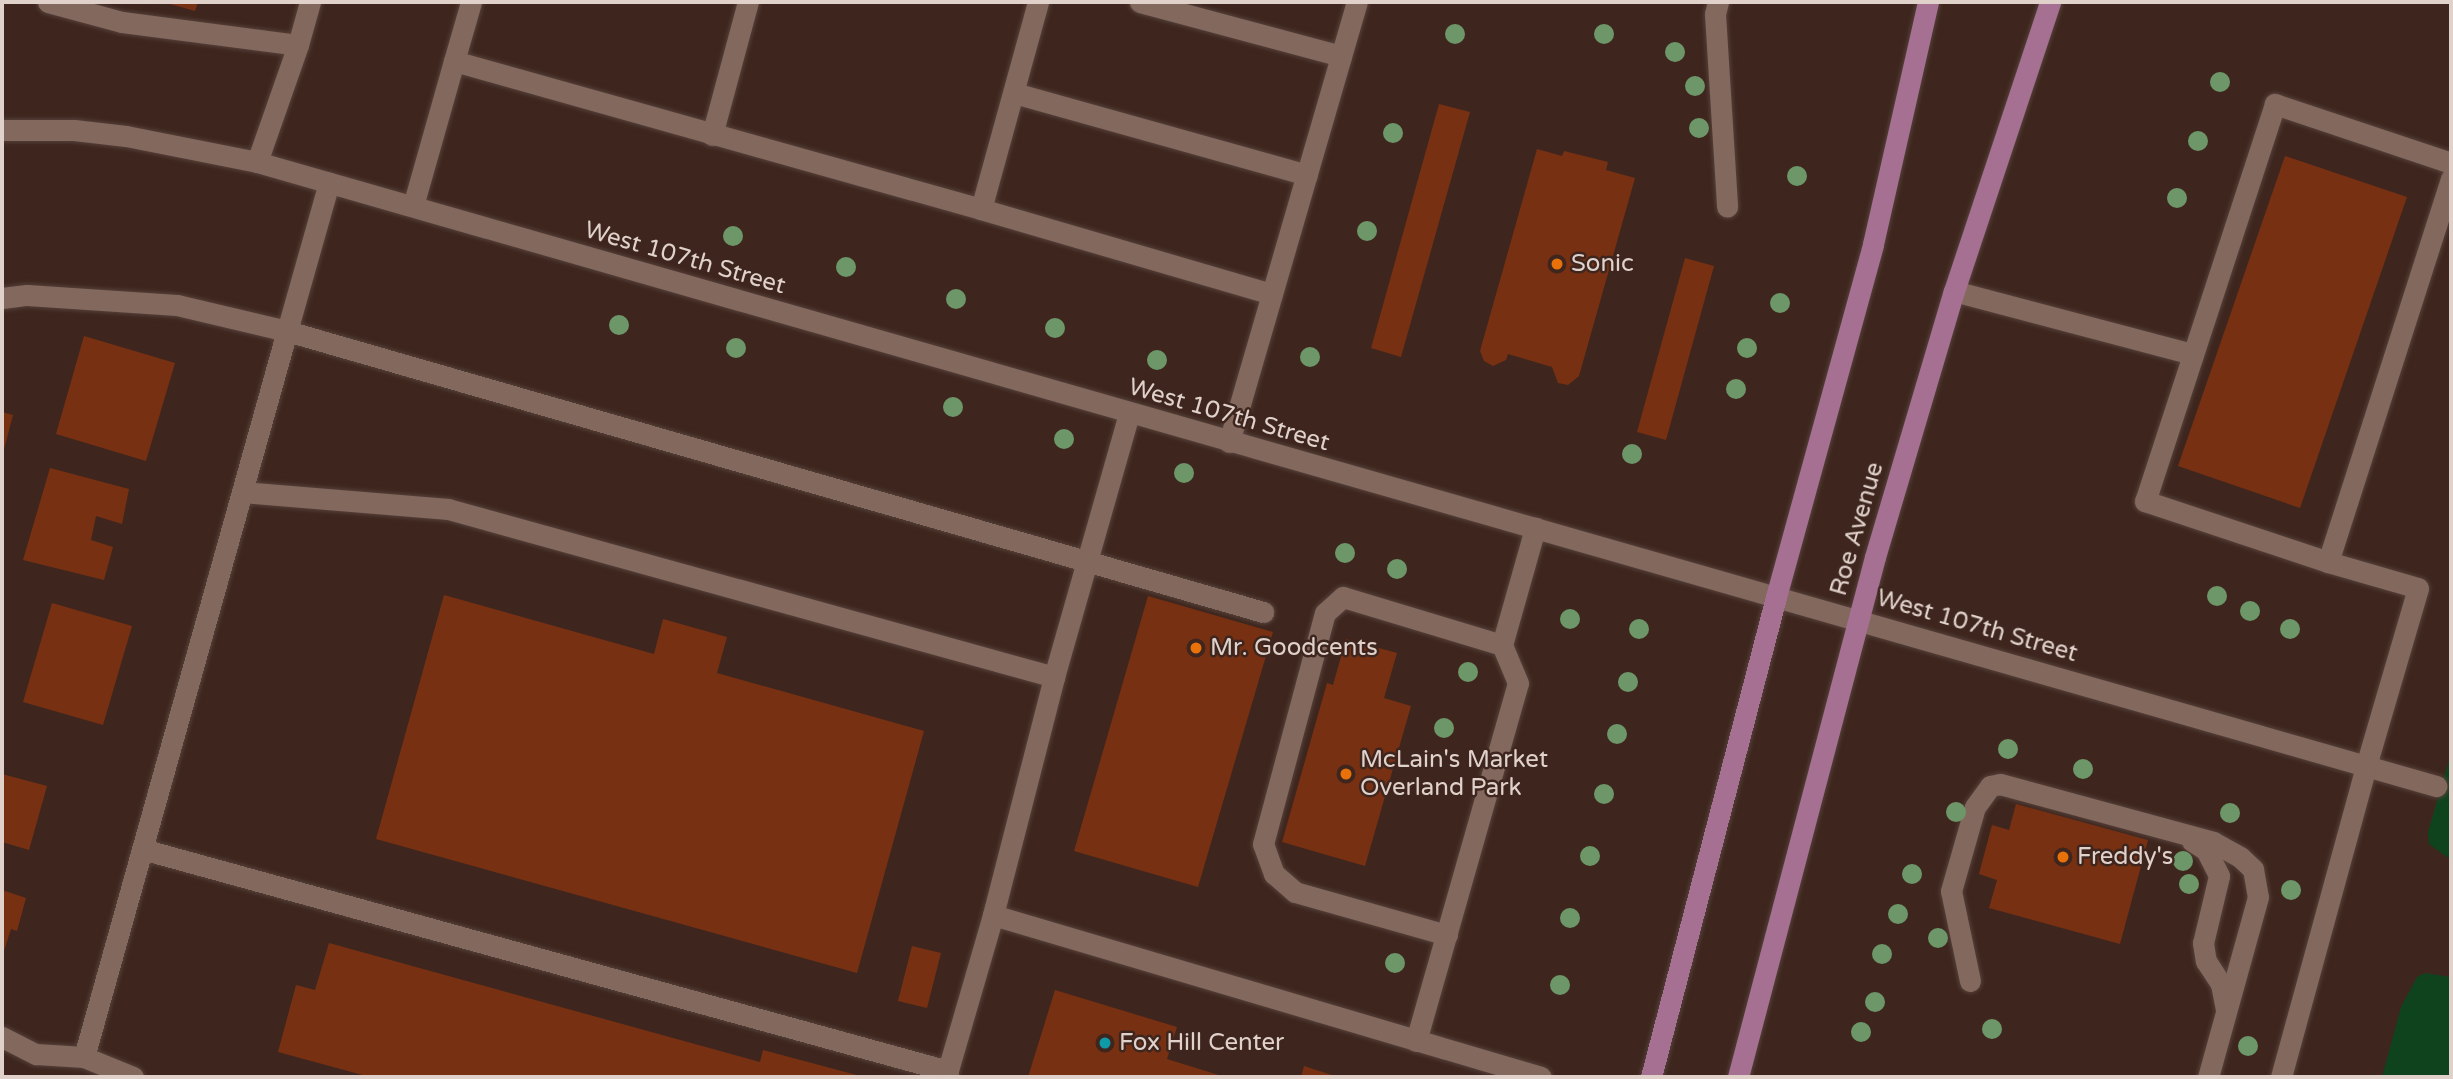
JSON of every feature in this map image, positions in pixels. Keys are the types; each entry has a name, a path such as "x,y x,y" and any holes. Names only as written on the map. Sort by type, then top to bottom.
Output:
{"main road":[{"path":"1651,1077 1776,597 1873,244 1928,2"},
{"name":"Roe Avenue","path":"1738,1077 1859,619 1954,291 2050,2"}],"street":[{"path":"48,2 122,22 298,45"},
{"path":"257,162 298,45 310,2"},
{"path":"413,206 471,2"},
{"path":"712,135 748,2"},
{"path":"981,209 1038,2"},
{"path":"1140,2 1341,56"},
{"path":"1229,442 1357,2"},
{"path":"1718,2 1715,15 1727,207"},
{"path":"454,61 1272,294"},
{"path":"1014,93 1307,175"},
{"path":"2281,1077 2365,766 2418,588 2328,562 2145,501 2275,104 2451,163"},
{"name":"West 107th Street","path":"2,130 74,130 125,136 257,162 1129,414 1859,619 2436,786"},
{"path":"2328,562 2451,178"},
{"path":"84,1057 329,183"},
{"path":"1954,291 2193,354"},
{"path":"2,298 27,295 177,305 288,331 1263,612"},
{"path":"142,849 947,1074 993,915 1054,677 1129,414"},
{"path":"242,492 448,509 1054,677"},
{"path":"1416,1041 1518,683 1502,645 1535,528"},
{"path":"1447,935 1295,892 1275,874 1263,844 1325,612 1343,597 1502,645"},
{"path":"1970,981 1951,891 1975,807 1990,786 2000,784 2213,842 2240,857 2253,869 2256,880 2256,908 2208,1077"},
{"path":"2181,834 2206,849 2219,876 2203,950 2206,961 2221,984 2227,1012"},
{"path":"993,915 1416,1041 1479,1069 1541,1077"},
{"path":"2,1037 36,1054 84,1057 132,1077"}],"green space":[{"path":"2451,753 2451,860 2429,844 2428,832"},
{"path":"2425,973 2451,977 2451,1077 2382,1077 2401,1007 2417,977"}],"building":[{"path":"163,2 198,2 195,11"},
{"path":"1439,104 1470,112 1401,357 1371,348"},
{"name":"Sonic","path":"1537,149 1562,156 1564,151 1608,162 1606,170 1635,178 1579,376 1568,385 1558,383 1552,367 1508,354 1506,360 1493,366 1484,361 1480,351"},
{"path":"2285,156 2407,197 2300,508 2178,466"},
{"name":"Sonic","path":"1685,258 1714,266 1666,440 1637,432"},
{"path":"84,336 175,363 146,461 56,434"},
{"path":"2,412 13,415 3,453 2,453"},
{"path":"50,468 129,489 122,524 96,516 91,540 113,547 104,580 23,560"},
{"path":"444,595 654,654 663,619 727,637 717,673 924,731 857,973 376,839"},
{"path":"1148,596 1273,632 1198,887 1074,851"},
{"path":"52,603 132,626 103,725 23,702"},
{"name":"McLain's Market Overland Park","path":"1346,639 1397,653 1384,698 1411,706 1365,866 1282,842 1327,683 1333,685"},
{"path":"2,774 47,786 29,850 2,842"},
{"name":"Freddy's","path":"2016,804 2148,840 2120,944 1989,908 1997,880 1979,874 1992,825 2009,830"},
{"path":"2,890 26,898 17,931 11,929 2,957"},
{"path":"329,943 760,1062 763,1050 864,1077 370,1077 278,1052 296,985 315,990"},
{"path":"912,946 941,953 927,1008 898,1001"},
{"name":"Fox Hill Center","path":"1055,990 1177,1027 1167,1059 1225,1077 1028,1077"},
{"name":"Fox Hill Center","path":"1304,1066 1338,1077 1301,1077"}],"place":[{"name":"Sonic","path":"1557,264"},
{"name":"Mr. Goodcents","path":"1196,648"},
{"name":"McLain's Market Overland Park","path":"1346,774"},
{"name":"Freddy's","path":"2063,857"},
{"name":"Fox Hill Center","path":"1105,1043"}]}
